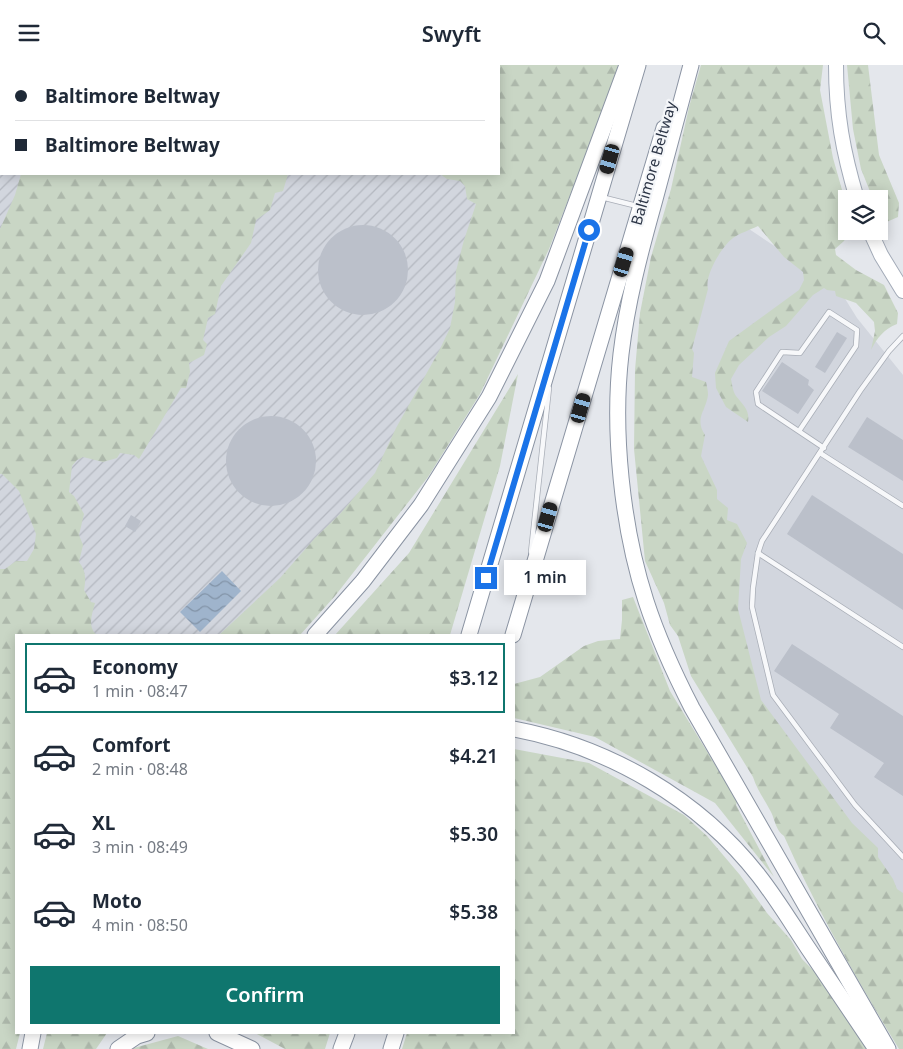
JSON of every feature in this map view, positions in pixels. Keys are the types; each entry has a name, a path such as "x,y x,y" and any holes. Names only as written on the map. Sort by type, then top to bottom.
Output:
{"highway":[{"path":"316,634 363,581 416,512 458,449 489,397 547,281 627,65"},
{"path":"469,634 638,65"},
{"name":"Baltimore Beltway","path":"514,634 682,65"},
{"path":"691,65 635,273 621,355 618,400 619,439 628,526 645,599 672,669 692,708 888,1049"},
{"path":"515,729 574,745 633,771 660,787 710,824 758,875 876,1049"},
{"path":"30,1049 33,1034"},
{"path":"118,1049 137,1036 144,1034"},
{"path":"219,1034 252,1049"},
{"path":"341,1049 348,1034"},
{"path":"346,1049 349,1034"},
{"path":"391,1049 396,1034"}],"main road":[{"path":"836,65 836,94 841,137 856,190"},
{"path":"874,240 903,291"}],"lane":[{"path":"599,196 641,207"},
{"path":"799,431 856,346 857,330 828,312 800,353 782,352 756,392 758,404 824,448"},
{"path":"903,336 889,351 866,383 762,541 758,553 752,607 773,695 855,805 903,857"},
{"path":"526,591 553,350"},
{"path":"820,453 903,506"},
{"path":"758,553 903,647"}],"shaded area":[{"path":"500,65 545,65 528,213 381,483 225,634 15,634 0,702 0,175 500,175"},
{"path":"716,207 839,289 857,318 903,375 903,927 724,658 682,375"}],"green space":[{"path":"500,65 618,65 611,90 549,249 480,394 428,477 335,596 301,634 220,634 280,578 315,538 340,514 375,473 396,428 439,351 450,328 455,302 456,271 476,204 467,199 465,186 460,181 447,179 441,175 500,175"},
{"path":"701,65 823,65 820,90 833,158 842,190 838,190 838,240 845,240 835,249 836,255 856,270 884,285 898,313 897,324 881,334 871,350 875,331 874,322 856,303 836,296 835,291 824,288 813,295 786,326 769,337 739,365 731,379 735,394 747,411 748,422 726,407 716,388 715,373 729,341 799,290 804,280 803,272 784,257 758,226 733,238 719,254 711,269 707,283 708,289 692,349 694,353 692,377 706,382 708,392 701,419 705,435 701,456 717,490 717,499 728,508 727,520 737,524 747,543 741,559 738,609 761,700 852,823 878,848 878,857 893,879 897,889 903,893 903,1049 899,1049 853,971 810,891 784,836 777,828 753,777 691,676 678,636 670,625 664,603 645,561 634,449 635,370 640,313 651,257 671,189 689,107"},
{"path":"847,65 868,65 879,155 899,203 898,217 888,221 888,190 869,190 861,169 853,129"},
{"path":"21,175 288,175 283,191 275,193 270,210 256,220 251,243 221,286 215,314 208,318 203,340 207,344 204,355 189,363 190,372 186,388 181,388 139,459 134,455 120,453 117,458 103,462 83,457 72,466 69,492 74,496 84,514 79,535 83,545 79,562 85,575 84,590 91,602 95,603 91,624 96,634 15,634 15,1034 20,1034 16,1049 0,1049 0,569 5,569 16,561 27,561 34,549 36,534 19,491 0,474 0,229 15,195"},
{"path":"518,374 500,466 450,634 336,634 409,553"},
{"path":"633,597 670,691 730,789 737,802 736,805 774,877 715,803 595,737 515,718 515,684 540,677 584,646 598,641 620,639 622,600"},
{"path":"515,749 589,763 684,815 707,836 740,875 767,913 791,940 802,959 815,972 867,1049 402,1049 407,1034 515,1034"},
{"path":"47,1034 106,1034 96,1049 43,1049"},
{"path":"257,1034 330,1034 325,1049 285,1049"},
{"path":"178,1036 208,1049 130,1049"}],"water":[{"path":"222,571 241,591 200,632 180,612"}],"building":[{"path":"363,225 380,228 395,238 405,253 408,270 405,287 395,302 380,312 363,315 346,312 331,302 321,287 318,270 321,253 331,238 346,228"},
{"path":"837,332 847,338 825,373 815,367"},
{"path":"782,362 809,380 808,385 814,390 798,414 762,391"},
{"path":"271,416 288,420 303,429 312,444 316,461 312,478 303,493 288,502 271,506 254,502 239,493 230,478 226,461 230,444 239,429 254,420"},
{"path":"867,417 903,440 903,481 848,447"},
{"path":"812,495 903,554 903,610 787,534"},
{"path":"131,515 141,521 135,532 125,526"},
{"path":"792,644 903,716 903,796 874,777 884,763 830,728 839,714 774,671"}],"route":[{"path":"486,578 589,230"}]}
